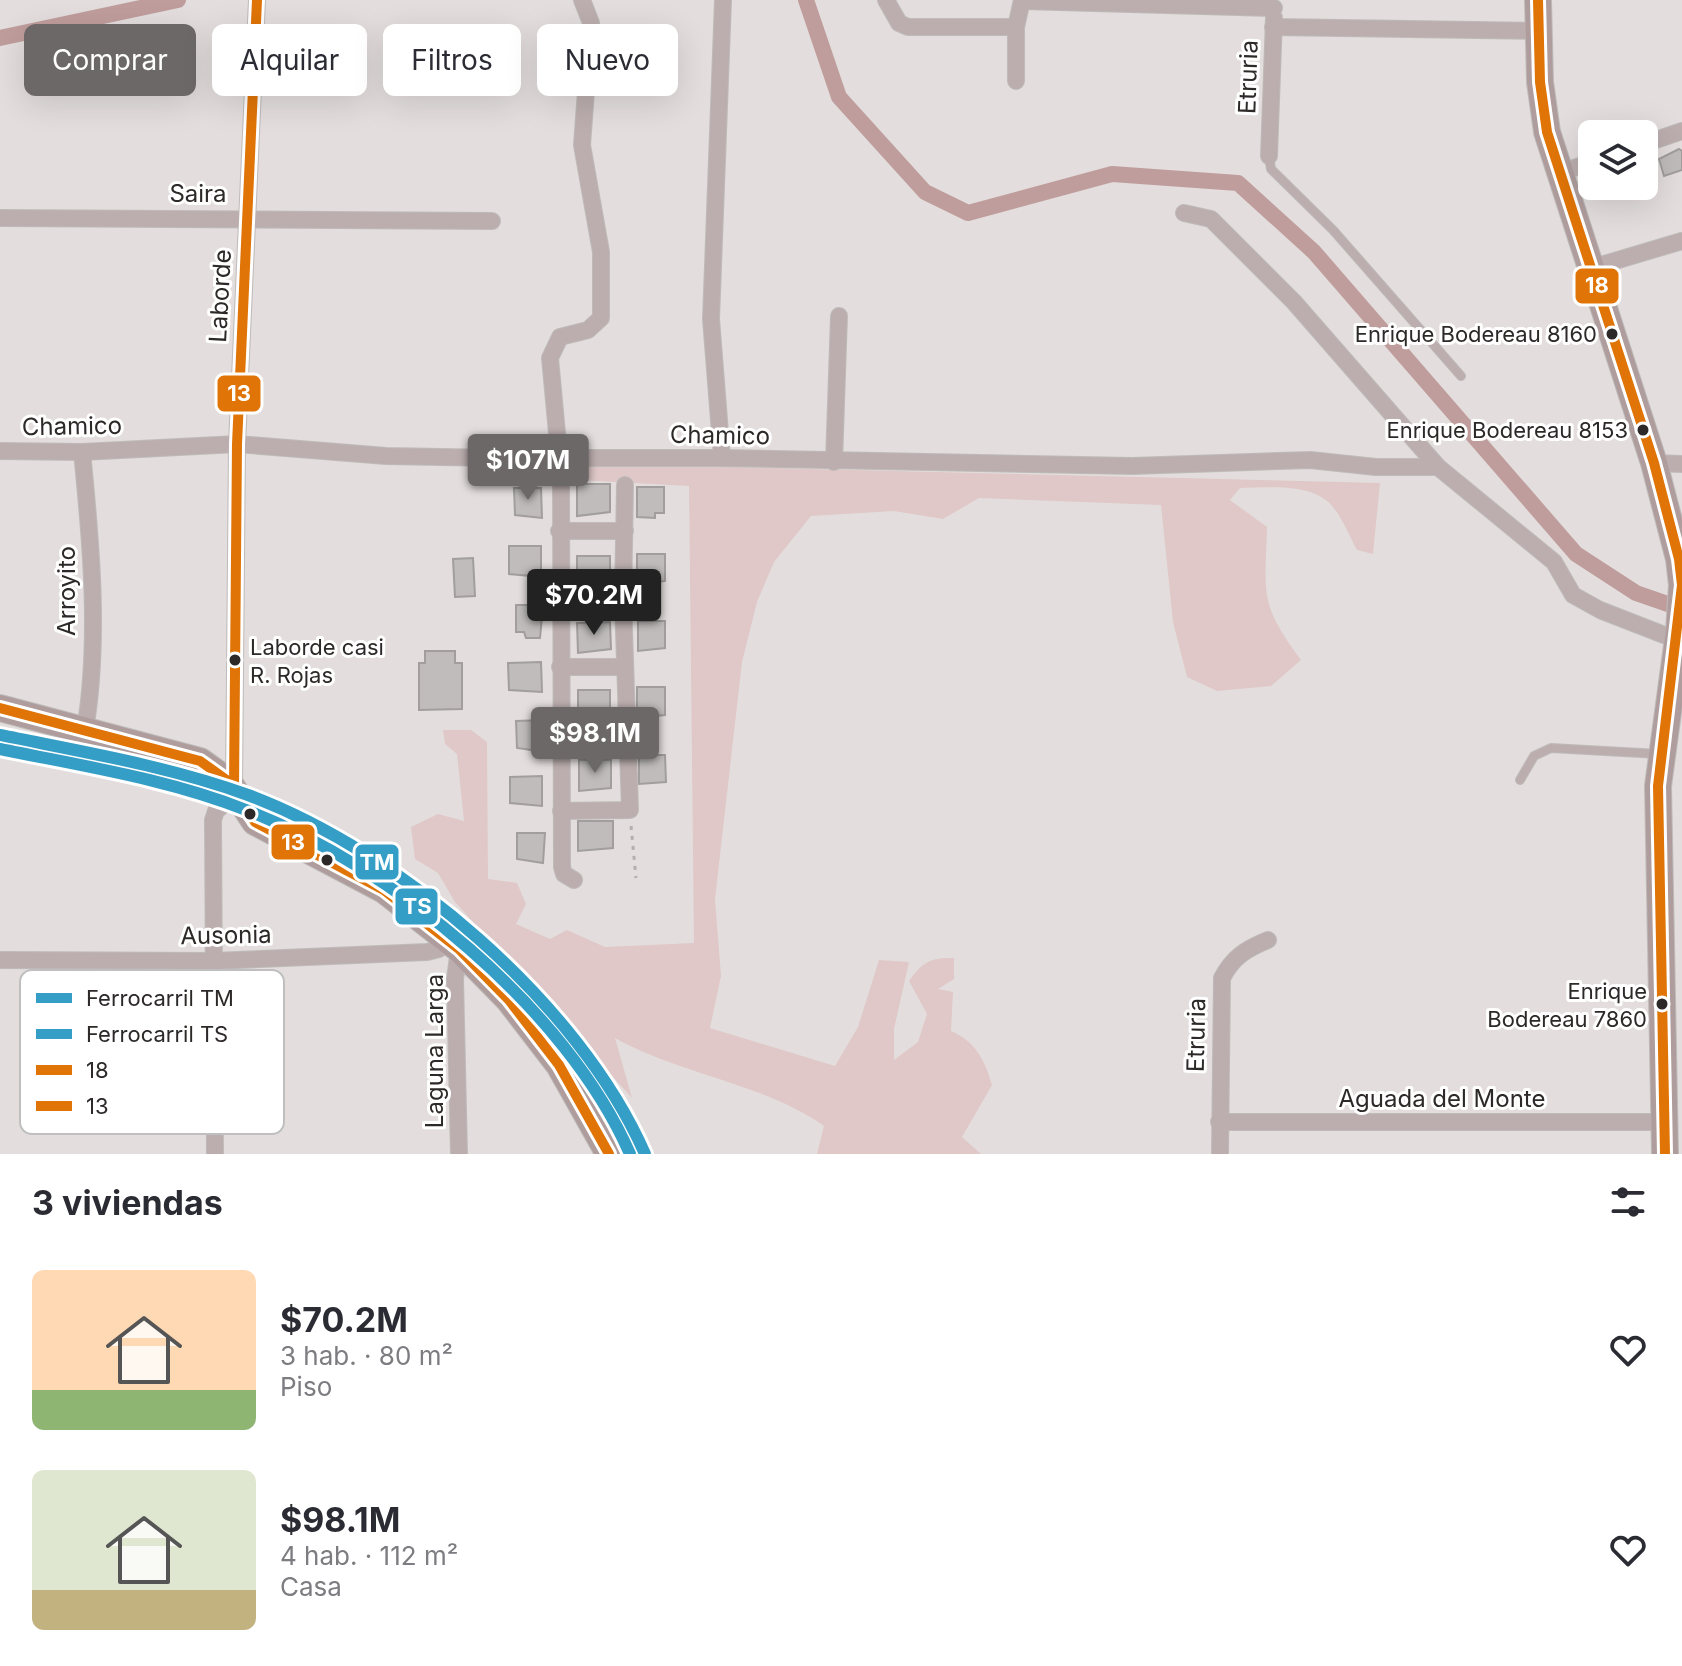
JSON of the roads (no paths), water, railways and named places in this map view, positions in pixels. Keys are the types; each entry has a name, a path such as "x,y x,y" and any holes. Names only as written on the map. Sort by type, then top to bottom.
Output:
{"main road":[{"path":"1538,0 1537,31 1543,106 1559,173 1654,463 1675,535 1682,585 1679,634 1660,754 1657,810 1668,1078 1665,1154"},
{"path":"0,708 200,761 217,771 235,790 255,822 373,883 453,944 509,1000 550,1053 609,1154"}],"street":[{"path":"574,880 562,867 560,457 550,358 560,337 596,326 601,318 601,252 582,145 591,23 582,0"},
{"path":"722,458 711,319 723,0"},
{"path":"886,0 899,23 908,27 1016,27"},
{"path":"1016,81 1016,27 1022,0 1274,4"},
{"name":"Etruria","path":"1269,156 1274,4"},
{"name":"Laborde","path":"235,790 237,444 257,5"},
{"path":"1273,27 1537,31"},
{"path":"1658,139 1682,131"},
{"path":"1559,173 1578,167"},
{"path":"1184,213 1211,219 1294,302 1438,467 1554,562 1573,595 1600,610 1679,634"},
{"name":"Saira","path":"0,218 248,217 492,221"},
{"path":"1591,268 1682,241"},
{"path":"834,462 839,316"},
{"name":"Chamico","path":"0,451 82,452 237,444 386,456 722,458 1132,466 1310,460 1376,467 1438,467"},
{"name":"Arroyito","path":"82,452 91,542 90,700 85,730"},
{"path":"1654,463 1682,464"},
{"path":"561,811 630,810 623,601 625,485"},
{"path":"559,531 625,531"},
{"path":"560,601 623,601"},
{"path":"560,667 625,667"},
{"path":"561,736 626,736"},
{"path":"212,970 213,820 216,811 235,790"},
{"name":"Etruria","path":"1220,1154 1222,978 1230,963 1246,948 1268,940"},
{"name":"Ausonia","path":"0,960 212,961 427,952 453,944"},
{"name":"Laguna Larga","path":"453,944 459,1154"},
{"name":"Aguada del Monte","path":"1219,1122 1664,1122"},
{"path":"215,1134 215,1154"}],"lane":[{"path":"1269,156 1271,169 1333,230 1461,376"},
{"path":"1520,780 1534,756 1551,748 1660,754"}],"waterway":[{"path":"0,38 178,0"},
{"path":"806,0 839,97 925,192 968,213 1112,174 1238,183 1314,252 1576,554 1636,593 1682,609"}],"rail line":[{"name":"TM","path":"0,735 125,760 218,785 306,821 365,854 423,894 479,939 531,989 577,1042 615,1098 645,1154"},
{"name":"TS","path":"0,749 124,774 216,799 302,835 359,867 415,905 469,949 519,996 564,1047 601,1100 630,1154"}],"place":[{"name":"Enrique Bodereau 8160","path":"1612,334"},
{"name":"Enrique Bodereau 8153","path":"1643,430"},
{"name":"Laborde casi R. Rojas","path":"235,660"},
{"name":"Enrique Bodereau 7860","path":"1662,1004"}]}
